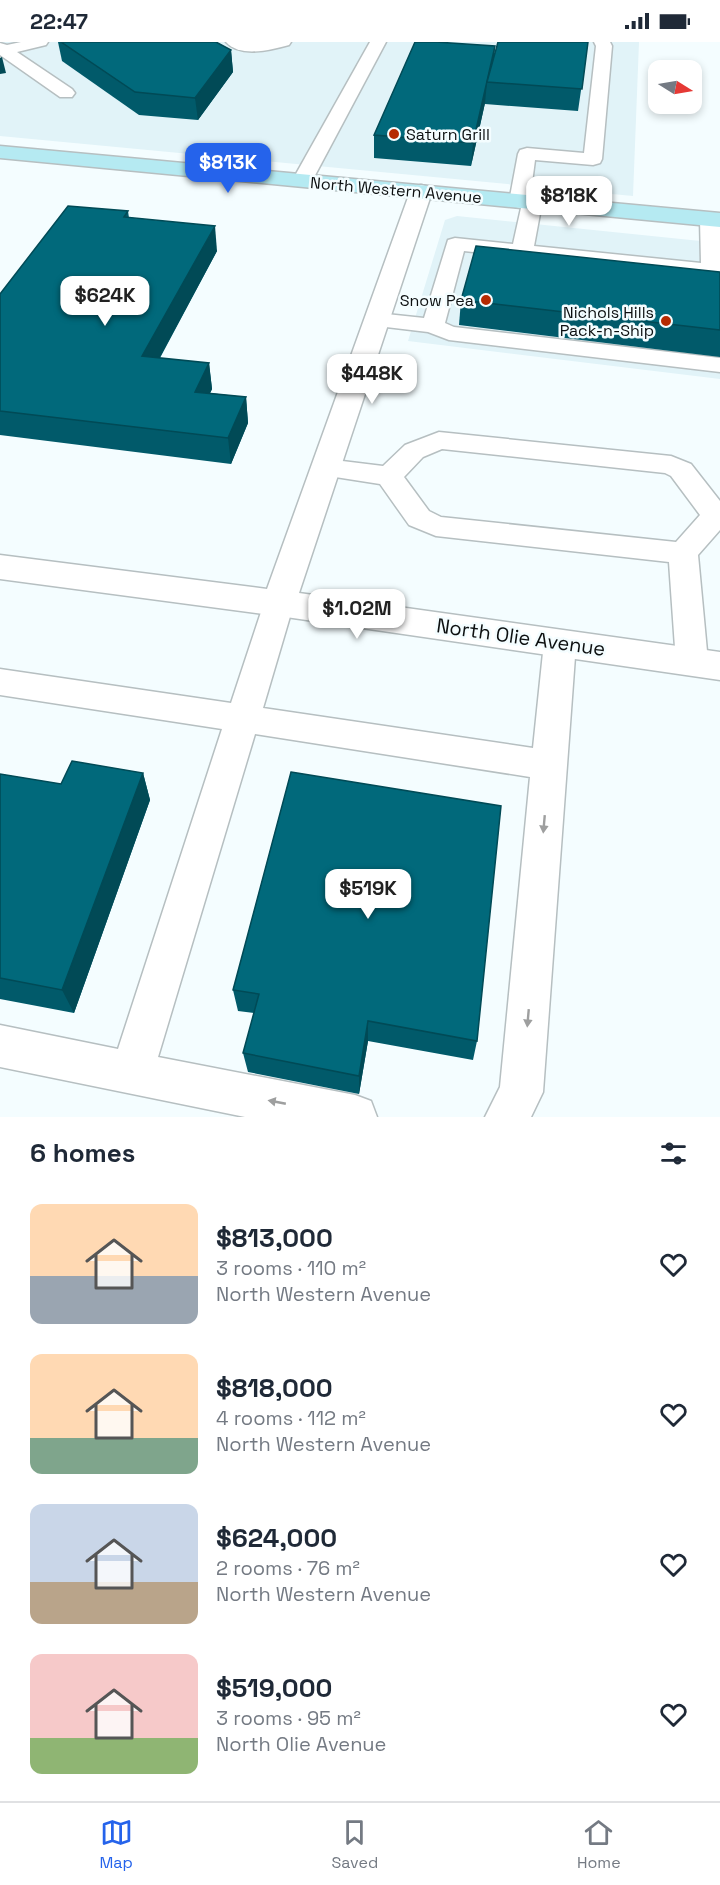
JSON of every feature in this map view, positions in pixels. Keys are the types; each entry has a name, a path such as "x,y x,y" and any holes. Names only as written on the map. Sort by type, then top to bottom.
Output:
{"main road":[{"name":"North Western Avenue","path":"0,152 715,220"}],"street":[{"path":"279,603 422,192"},
{"name":"North Olie Avenue","path":"0,567 279,603 706,664"}],"lane":[{"path":"2,49 39,42"},
{"path":"234,42 263,47 284,42"},
{"path":"302,181 378,42"},
{"path":"522,251 527,154 593,159 604,46 602,42"},
{"path":"2,49 66,93"},
{"path":"433,326 455,244 716,271 715,220"},
{"path":"377,320 433,326 449,333 720,366"},
{"path":"389,476 414,451 439,440 660,464 681,470 718,516 683,553"},
{"path":"326,468 389,476 419,518 436,526 683,553"},
{"path":"683,553 706,664"},
{"path":"132,1073 279,603"},
{"path":"507,1117 521,1092 560,643"},
{"path":"0,682 549,765"},
{"path":"0,1046 355,1117"}],"shaded area":[{"path":"0,42 639,42 633,196 0,136"},
{"path":"457,216 720,243 720,379 408,341 445,220"}],"building":[{"path":"61,42 216,42 231,50 195,98 135,92"},
{"path":"415,42 495,46 473,143 374,135"},
{"path":"498,42 588,42 582,89 487,82"},
{"path":"68,206 128,211 124,217 215,226 142,356 209,363 195,392 246,397 228,438 0,411 0,294"},
{"path":"476,246 720,272 720,330 461,300"},
{"path":"72,761 143,773 62,990 0,978 0,774 61,784"},
{"path":"291,772 501,806 477,1041 368,1021 359,1076 243,1053 259,994 233,990"}],"place":[{"name":"Saturn Grill","path":"394,134"},
{"name":"Snow Pea","path":"486,300"},
{"name":"Nichols Hills Pack-n-Ship","path":"666,321"}]}
